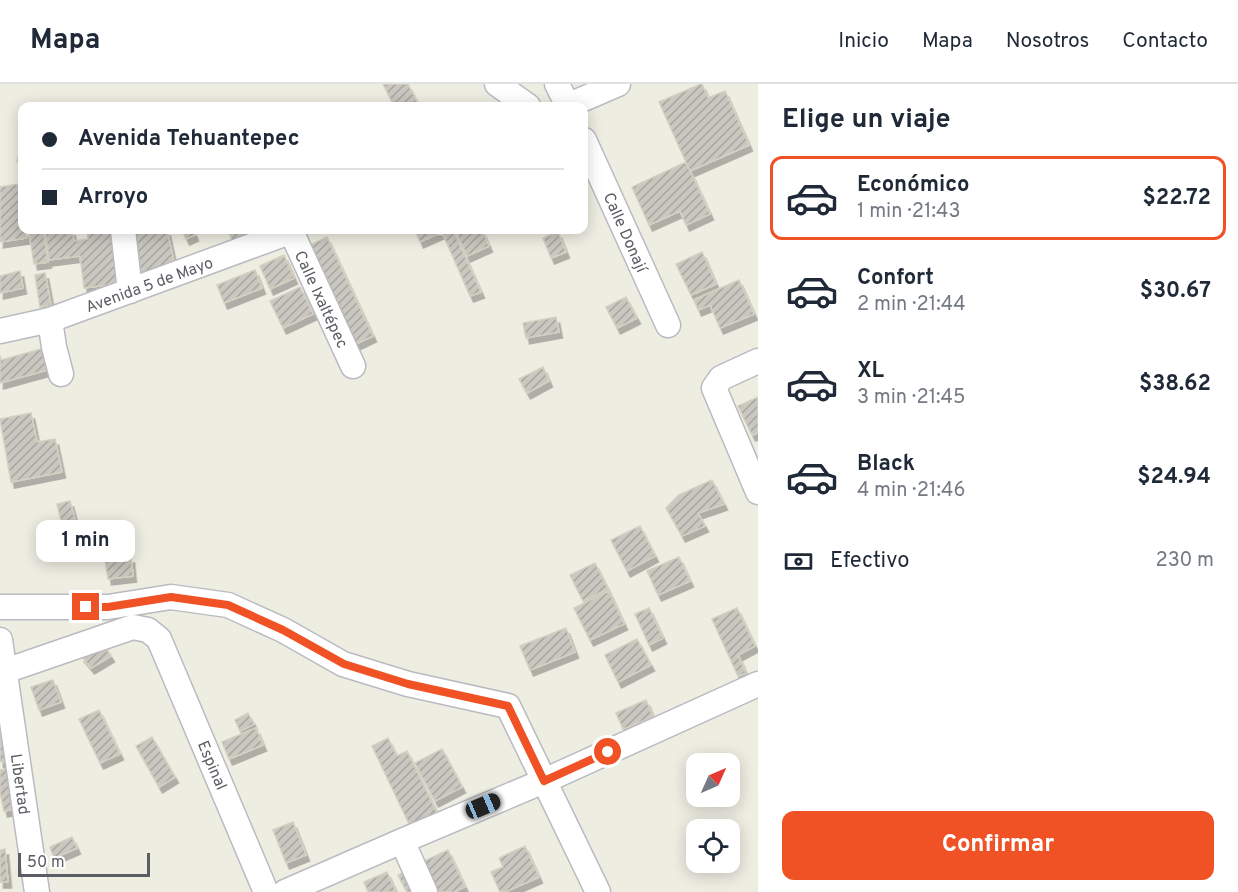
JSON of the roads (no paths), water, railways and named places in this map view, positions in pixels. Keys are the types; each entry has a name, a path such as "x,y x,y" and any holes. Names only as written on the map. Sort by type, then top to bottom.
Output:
{"street":[{"path":"497,84 522,102"},
{"path":"557,84 566,102"},
{"path":"577,102 618,84"},
{"name":"Calle Donají","path":"588,149 668,325"},
{"path":"123,234 130,291"},
{"name":"Avenida 5 de Mayo","path":"0,331 50,320 282,234"},
{"name":"Calle Ixaltépec","path":"295,234 353,366"},
{"path":"50,320 60,374"},
{"path":"758,361 721,378 714,388 758,492"},
{"path":"0,607 108,607 171,597 228,605 283,630 344,664 408,684 508,706 598,892"},
{"name":"Espinal","path":"5,671 133,627 148,630 159,639 266,892"},
{"name":"Libertad","path":"0,640 38,892"},
{"path":"285,892 544,781 758,684"},
{"path":"402,841 425,892"}]}
